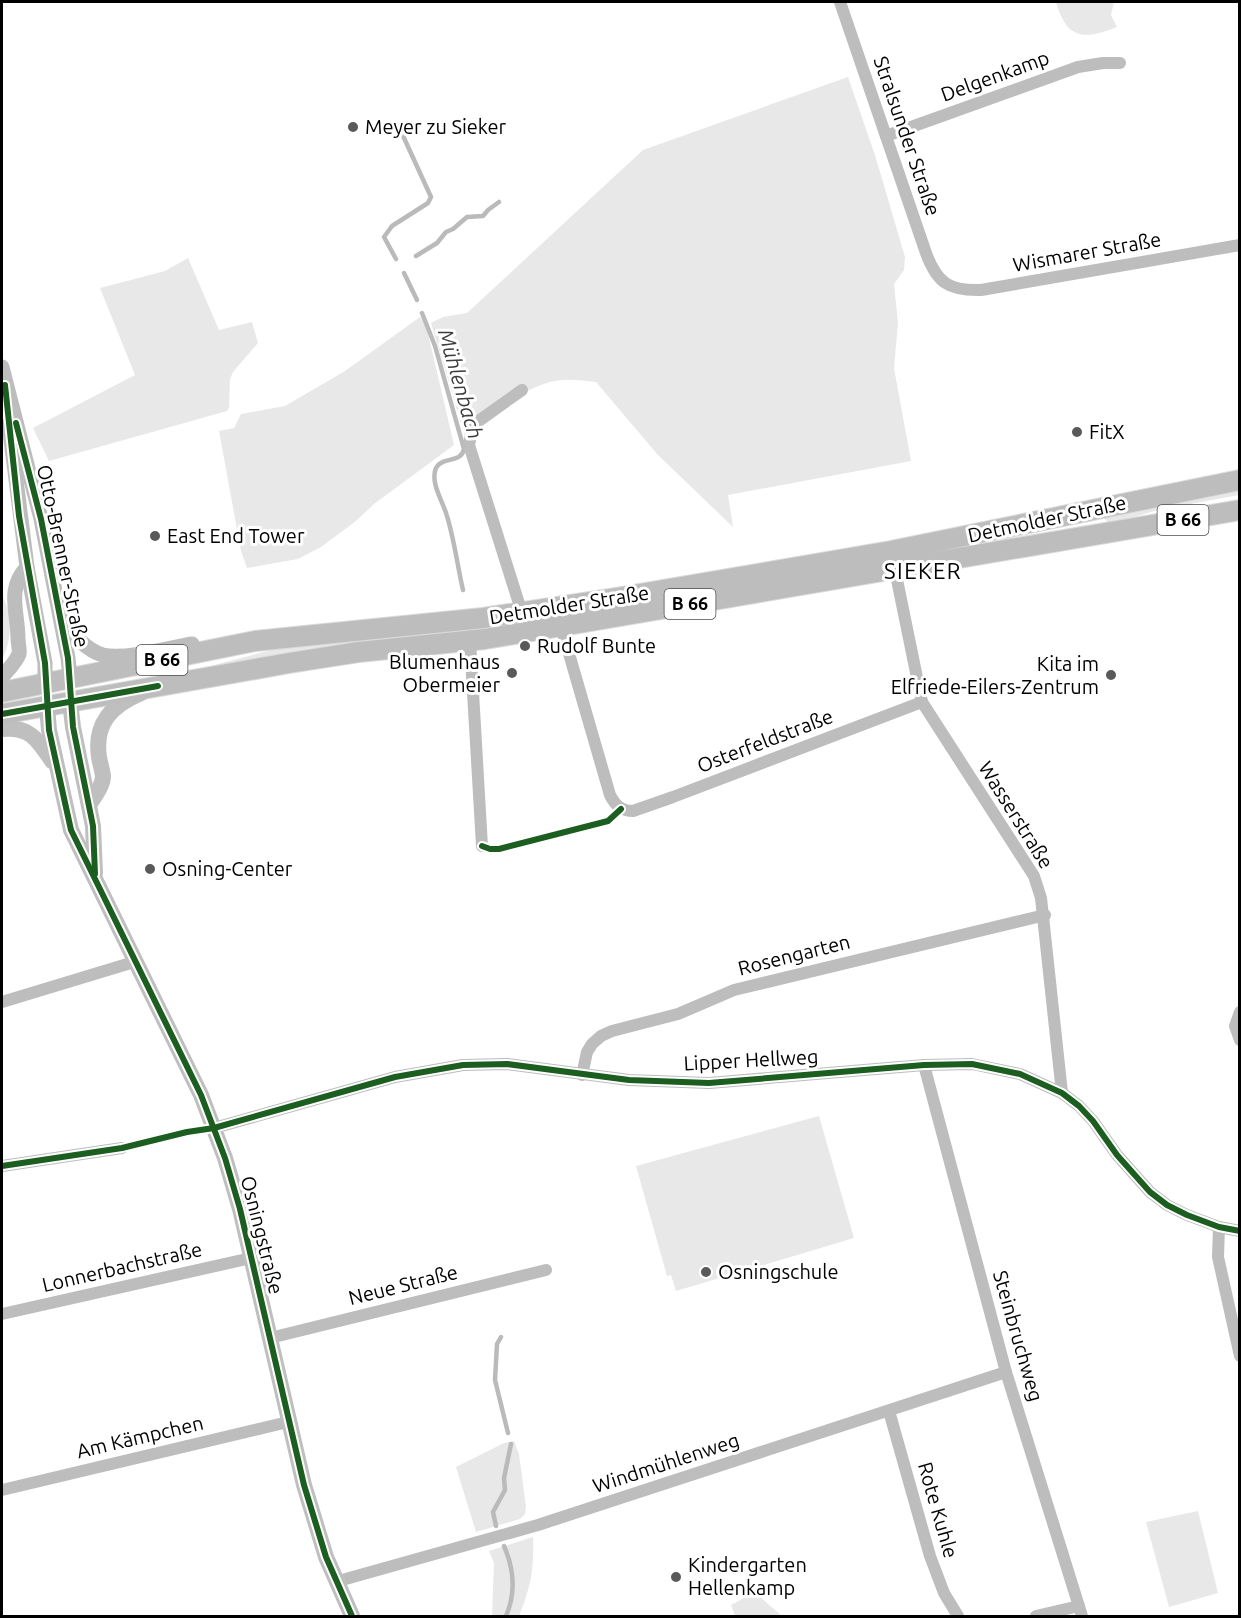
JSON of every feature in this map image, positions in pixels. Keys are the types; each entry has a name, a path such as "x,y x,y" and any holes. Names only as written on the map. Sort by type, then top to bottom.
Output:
{"main road":[{"name":"Detmolder Straße","path":"2,692 255,641 522,613 891,551 1239,480"},
{"name":"Detmolder Straße","path":"2,714 359,652 470,641 561,626 1239,510"},
{"path":"70,678 70,702"},
{"path":"45,683 47,706"},
{"path":"89,805 103,776 98,756 98,740 105,720 113,709 126,699 158,686"},
{"name":"Osningstraße","path":"70,702 93,826 95,877"},
{"name":"Osningstraße","path":"47,706 71,830 201,1095 214,1128 240,1209 303,1485 335,1582 352,1617"},
{"path":"2,729 15,728 28,732 41,745 58,769"}],"street":[{"name":"Stralsunder Straße","path":"840,2 930,263 942,281"},
{"name":"Delgenkamp","path":"886,136 1078,67 1120,63"},
{"name":"Wismarer Straße","path":"942,281 964,290 981,290 1239,244"},
{"name":"Otto-Brenner-Straße","path":"2,367 27,567 45,663 45,683"},
{"name":"Otto-Brenner-Straße","path":"5,385 41,519 70,678"},
{"path":"522,390 473,425 469,445 522,613"},
{"path":"2,676 19,654 14,595 20,575 27,567"},
{"name":"Wasserstraße","path":"895,570 922,702 1034,876 1041,897 1062,1093"},
{"path":"59,615 78,638 103,655 124,656 215,640 255,641"},
{"name":"Osterfeldstraße","path":"561,626 610,795 614,803 626,811 633,811 673,797 922,702"},
{"name":"Detmolder Straße","path":"470,641 482,846"},
{"name":"Rosengarten","path":"582,1075 587,1052 592,1044 601,1036 612,1031 678,1014 734,990 1044,915"},
{"path":"2,1002 134,962"},
{"path":"1239,1012 1235,1026 1239,1040"},
{"name":"Lipper Hellweg","path":"214,1128 395,1077 428,1070 485,1064 507,1064 629,1080 709,1083 924,1065 972,1064 1020,1074 1062,1093 1086,1113 1122,1162 1150,1192 1167,1205 1187,1215 1239,1231"},
{"name":"Steinbruchweg","path":"924,1065 1006,1372 1081,1611"},
{"path":"2,1166 122,1148"},
{"path":"1220,1227 1218,1257 1239,1356"},
{"name":"Lonnerbachstraße","path":"2,1314 251,1258"},
{"name":"Neue Straße","path":"270,1338 546,1270"},
{"name":"Windmühlenweg","path":"335,1582 538,1525 1006,1372"},
{"name":"Rote Kuhle","path":"889,1411 930,1556 944,1593 958,1617"},
{"name":"Am Kämpchen","path":"2,1490 288,1422"},
{"path":"1036,1617 1081,1611"}],"shaded area":[{"path":"1056,2 1114,2 1111,15 1117,27 1095,34 1078,34 1066,24"},
{"path":"848,77 875,155 905,257 904,270 894,284 898,323 894,368 911,461 728,495 733,527 658,455 596,382 562,380 535,388 510,402 465,437 431,323 443,317 467,313 643,150"},
{"path":"188,258 219,330 252,322 258,343 233,372 230,379 227,411 49,461 33,428 135,375 100,288 165,271"},
{"path":"420,317 426,325 454,445 374,504 356,521 321,547 298,559 247,568 241,551 219,431 234,428 241,414 285,406 345,371"},
{"path":"1239,487 1239,495 1158,510 1110,524 1103,517"},
{"path":"2,596 8,610 10,628 8,645 2,659"},
{"path":"426,633 426,635 211,669 211,666 279,648"},
{"path":"819,1116 854,1238 676,1291 671,1275 667,1276 636,1166"},
{"path":"514,1441 519,1454 525,1514 520,1519 476,1532 456,1467 504,1443"},
{"path":"1198,1511 1218,1593 1169,1607 1146,1522"},
{"path":"533,1537 531,1578 519,1616 492,1616 494,1563 489,1551"},
{"path":"752,1590 782,1616 735,1616 731,1605"}],"waterway":[{"name":"Mühlenbach","path":"396,259 384,237 392,226 428,203 431,197 399,127"},
{"name":"Mühlenbach","path":"416,256 437,243 446,232 467,217 483,216 499,202"},
{"name":"Mühlenbach","path":"404,273 417,300"},
{"name":"Mühlenbach","path":"422,313 435,346 464,449 459,457 439,464 434,479 449,522 463,590"},
{"name":"Mühlenbach","path":"501,1337 497,1344 495,1380 508,1433"},
{"name":"Mühlenbach","path":"496,1526 493,1512 505,1490 504,1478 511,1444"},
{"name":"Mühlenbach","path":"504,1546 510,1563 512,1581 511,1599 506,1616"}],"cycle path":[{"path":"5,385 19,516 45,663 49,730 71,830 201,1095 225,1158 240,1209 304,1485 326,1557 352,1616"},
{"path":"16,423 41,519 68,658 73,727 93,826 95,874"},
{"path":"2,714 158,686"},
{"path":"482,846 499,849 608,821 621,809"},
{"path":"2,1166 122,1148 187,1132 214,1128 395,1077 463,1065 507,1064 629,1080 709,1083 924,1065 972,1064 1020,1074 1062,1093 1093,1121 1117,1155 1150,1192 1167,1205 1187,1215 1219,1227 1240,1231"}],"place":[{"name":"Meyer zu Sieker","path":"353,127"},
{"name":"FitX","path":"1077,432"},
{"name":"East End Tower","path":"155,536"},
{"name":"Rudolf Bunte","path":"525,646"},
{"name":"Blumenhaus Obermeier","path":"512,673"},
{"name":"Kita im Elfriede-Eilers-Zentrum","path":"1111,675"},
{"name":"Osning-Center","path":"150,869"},
{"name":"Osningschule","path":"706,1272"},
{"name":"Kindergarten Hellenkamp","path":"676,1577"}],"district":[{"name":"SIEKER","path":"923,571"}]}
